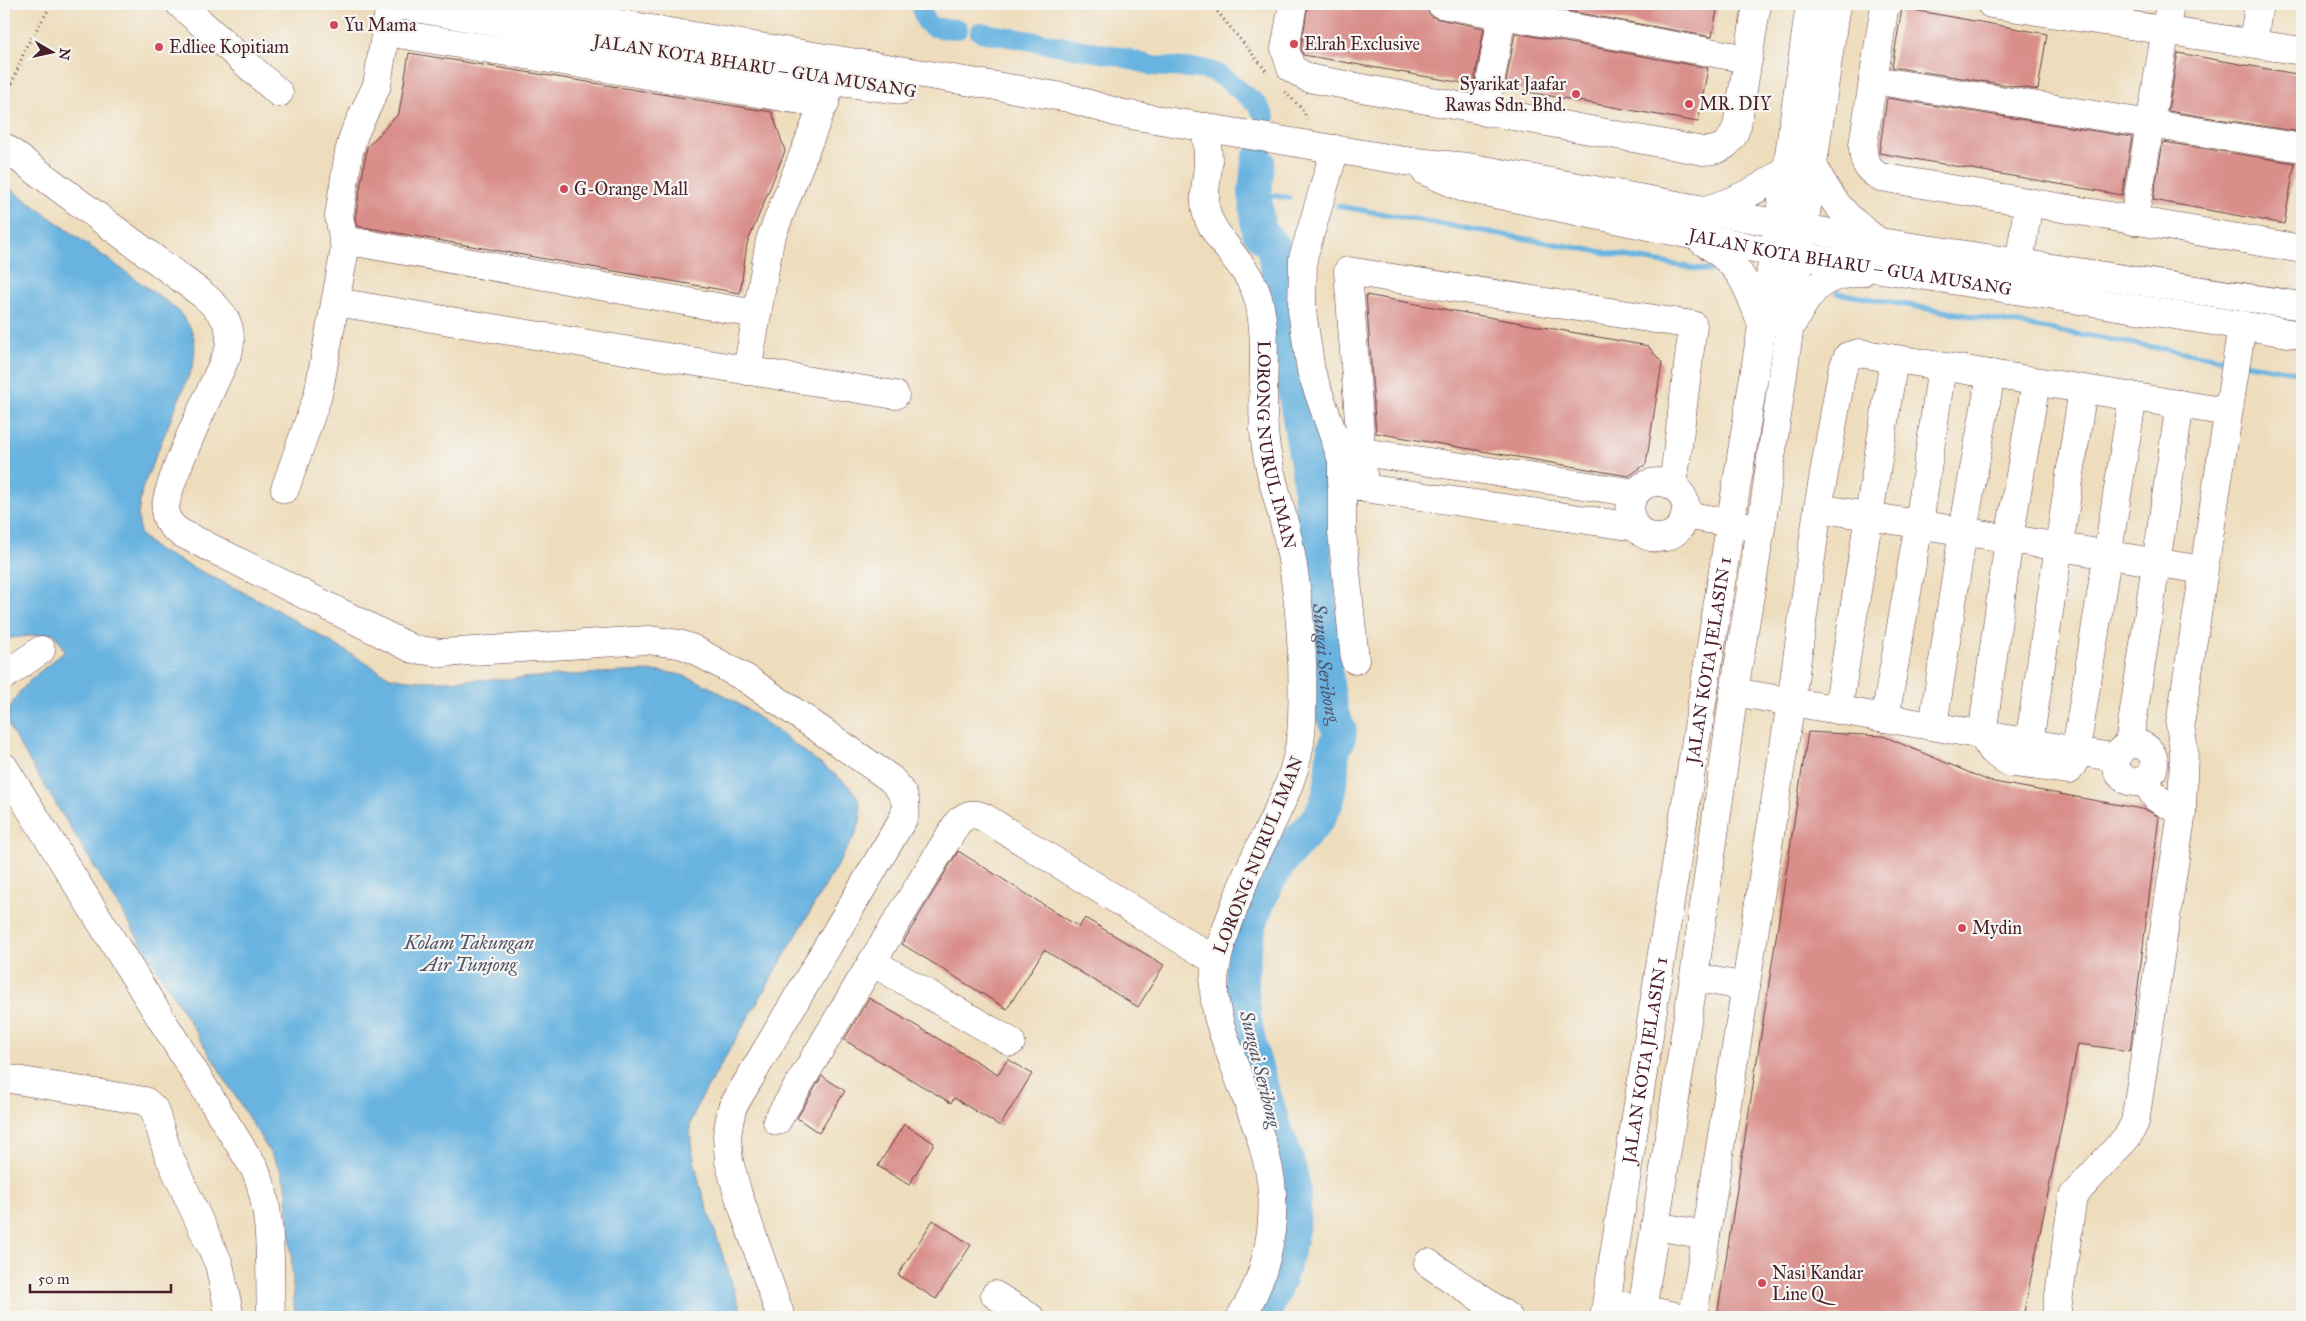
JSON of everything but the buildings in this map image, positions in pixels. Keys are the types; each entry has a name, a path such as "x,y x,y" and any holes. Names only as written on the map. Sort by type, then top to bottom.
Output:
{"street":[{"path":"180,4 279,93"},
{"path":"285,489 318,395 336,302 344,240 340,216 349,152 354,134 377,85 391,4"},
{"name":"JALAN KOTA BHARU – GUA MUSANG","path":"391,4 781,74 1090,114 1119,113 1304,143 1405,162 1468,167 1701,211 1880,242 2302,306"},
{"name":"JALAN KOTA BHARU – GUA MUSANG","path":"499,4 781,74"},
{"path":"1294,4 1285,49 1291,68 1308,78 1703,151 1715,151 1725,147 1733,139 1757,4"},
{"path":"1441,4 1503,9 1748,59"},
{"name":"JALAN KOTA JELASIN 1","path":"1606,1310 1777,223 1800,167 1810,4"},
{"path":"1641,1313 1694,977 1734,692 1761,528 1805,229 1800,167 1836,4"},
{"path":"1885,4 1863,145 1863,160 1870,172 1881,177 2134,221 2302,247"},
{"path":"1991,4 2168,17 2253,43 2302,51"},
{"path":"2253,43 2259,4"},
{"path":"1485,112 1503,9"},
{"path":"2134,221 2168,17"},
{"path":"386,32 781,74"},
{"path":"1873,80 2302,148"},
{"path":"747,372 756,314 773,230 832,82"},
{"name":"LORONG NURUL IMAN","path":"1206,127 1208,146 1205,200 1207,218 1249,275 1258,299 1262,327 1265,442 1288,539 1297,594 1302,719 1300,750 1290,786 1247,873 1216,961 1214,985 1217,1015 1264,1154 1272,1191 1271,1225 1263,1268 1247,1308 1240,1317"},
{"path":"4,147 202,294 221,311 228,322 231,331 230,350 169,488 166,515 172,526 181,534 413,649 442,653 648,640 691,648 778,699 900,789 906,799 904,817 732,1108 727,1135 729,1161 738,1194 781,1317"},
{"path":"1335,149 1303,258 1302,311 1311,371 1342,460 1342,533 1355,660"},
{"name":"JALAN KOTA BHARU – GUA MUSANG","path":"1405,162 1461,187 1773,252 2241,335 2302,334"},
{"path":"1701,211 1728,203 1800,167"},
{"path":"1800,167 1825,191 1850,221 1880,242"},
{"path":"2019,263 2029,202"},
{"path":"1695,237 1721,253 1737,268 1746,282 1762,325"},
{"path":"344,240 756,314"},
{"path":"1789,329 1820,283 1842,274 1876,270"},
{"path":"1636,527 1364,488 1348,271 1693,325 1673,486"},
{"path":"336,302 747,372 895,395"},
{"path":"2056,1317 2073,1196 2128,1136 2135,1122 2182,812 2184,751 2180,724 2241,335"},
{"path":"1693,1317 1791,702 1818,508 1842,371 1848,356 1859,353 2228,412"},
{"path":"1838,710 1894,359"},
{"path":"1885,718 1918,524 1942,366"},
{"path":"1933,726 1963,531 1991,374"},
{"path":"2036,382 2009,539 1982,734 1991,750 2008,762 2068,770 2074,762 2133,396"},
{"path":"2028,742 2083,389"},
{"path":"2180,404 2156,562 2131,750 2118,770 2126,780 2132,782 2144,780 2156,798 2182,812"},
{"path":"1362,452 1636,493"},
{"path":"1650,483 1666,483 1673,486 1684,498 1685,515 1676,531 1660,538 1643,533 1636,527 1630,510 1636,493 1650,483"},
{"path":"1818,508 2203,570"},
{"path":"1685,515 1761,528"},
{"path":"4,676 41,650"},
{"path":"1734,692 2077,751 2131,750 2172,733 2180,724"},
{"path":"4,767 256,1171 264,1190 267,1211 270,1317"},
{"path":"777,1121 872,962 958,822 964,816 972,814 985,818 1216,961"},
{"path":"872,962 1010,1042"},
{"path":"1694,977 1746,986"},
{"path":"4,1078 145,1101 154,1109 168,1154 219,1264 230,1317"},
{"path":"1656,1226 1706,1235"},
{"path":"1428,1263 1508,1317"},
{"path":"995,1295 1030,1317"},
{"path":"1606,1310 1680,1317"}],"path":[{"path":"8,93 26,47 52,4"},
{"path":"1211,4 1272,77"},
{"path":"1283,90 1304,111 1307,118 1304,143"}],"water":[{"name":"Kolam Takungan Air Tunjong","path":"4,184 174,307 193,333 195,347 193,365 142,489 138,515 140,534 156,549 265,603 390,677 420,681 439,681 649,671 668,672 693,679 731,699 750,712 838,777 853,791 861,809 856,833 698,1104 690,1125 691,1144 699,1183 743,1317 295,1317 287,1190 280,1169 9,725 9,714 12,704 19,693 37,674 65,651 54,633 4,639"}],"waterway":[{"path":"922,4 923,13 928,24 937,28 958,29"},
{"path":"980,32 1118,56 1153,66 1202,69 1214,72 1257,104 1265,117"},
{"name":"Sungai Seribong","path":"1258,161 1255,193 1258,230 1274,248 1284,331 1308,470 1327,685 1332,714 1340,732 1332,759 1331,787 1328,798 1313,825 1285,856 1265,886 1250,924 1243,963 1243,1004 1250,1045 1261,1086 1289,1167 1294,1194 1293,1225 1286,1257 1275,1289 1262,1317"},
{"path":"1255,193 1289,198"},
{"path":"1338,206 1710,271"},
{"path":"1837,293 2229,360"},
{"path":"2243,363 2302,373"}],"place":[{"name":"Yu Mama","path":"334,25"},
{"name":"Elrah Exclusive","path":"1294,44"},
{"name":"Edliee Kopitiam","path":"159,47"},
{"name":"Syarikat Jaafar Rawas Sdn. Bhd.","path":"1576,94"},
{"name":"MR. DIY","path":"1689,104"},
{"name":"G-Orange Mall","path":"564,189"},
{"name":"Mydin","path":"1962,928"},
{"name":"Nasi Kandar Line Q","path":"1762,1283"}]}
